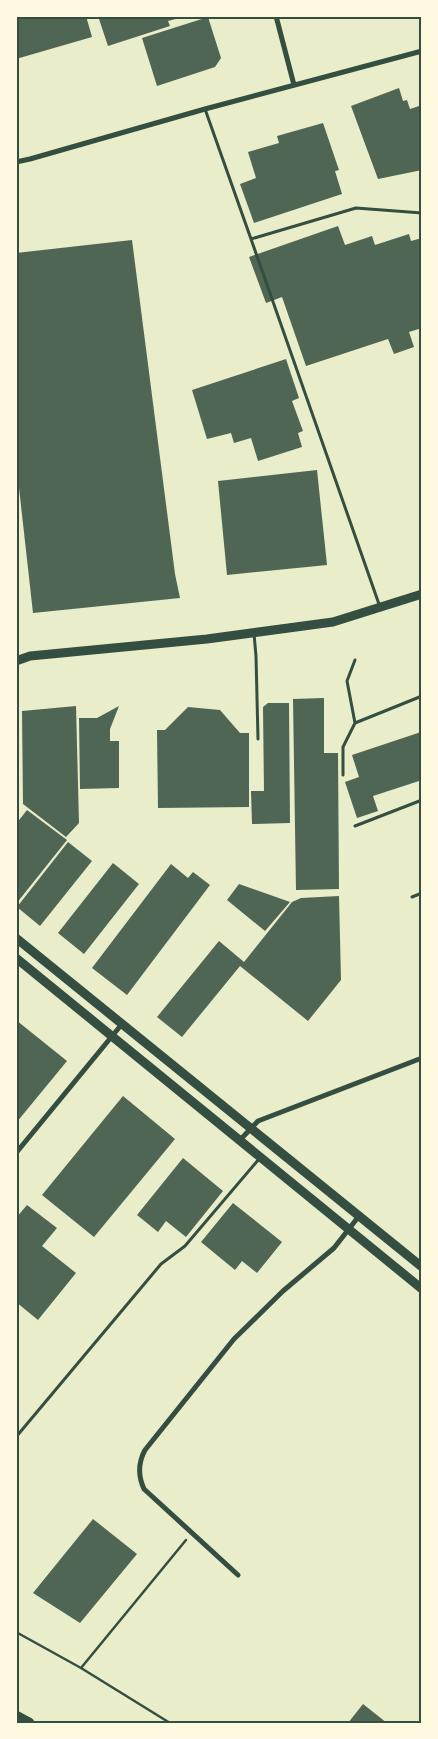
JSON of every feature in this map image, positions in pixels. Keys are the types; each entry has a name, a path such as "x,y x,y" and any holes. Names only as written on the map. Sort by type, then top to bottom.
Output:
{"highway":[{"path":"16,1716 29,1723"}],"main road":[{"path":"16,655 30,656 254,633 333,622 421,596"},
{"path":"16,660 30,656"},
{"path":"16,938 422,1267"},
{"path":"16,958 239,1142 422,1289"}],"street":[{"path":"276,16 294,85"},
{"path":"16,162 30,160 294,85 422,51"},
{"path":"16,1153 122,1024"},
{"path":"239,1142 258,1121 422,1058"},
{"path":"238,1575 144,1489 140,1480 140,1459 144,1450 234,1339 283,1292 334,1248 359,1216"}],"lane":[{"path":"205,110 380,608"},
{"path":"251,239 356,208 422,213"},
{"path":"254,633 258,739"},
{"path":"343,775 343,747 354,723 347,681 355,660"},
{"path":"354,723 422,696"},
{"path":"355,826 422,800"},
{"path":"412,897 422,893"},
{"path":"16,1438 161,1264 186,1246 260,1158"}],"path":[{"path":"81,1668 192,1532"},
{"path":"16,1632 81,1668 170,1723"}],"building":[{"path":"16,16 86,16 92,37 16,59"},
{"path":"98,16 183,17 168,21 170,26 108,46"},
{"path":"208,17 221,58 215,67 157,86 142,38"},
{"path":"399,88 403,101 407,100 410,109 422,105 422,170 378,179 351,106"},
{"path":"323,123 339,170 335,171 342,194 254,223 240,184 256,178 248,152 279,143 277,136"},
{"path":"338,226 345,245 372,236 375,245 409,234 411,241 422,238 422,328 409,332 414,347 394,354 388,339 306,366 282,297 266,303 249,257"},
{"path":"132,240 175,574 180,598 33,613 16,461 16,253"},
{"path":"286,359 299,398 292,401 303,431 298,433 302,447 258,461 251,438 234,443 231,433 207,439 192,390"},
{"path":"317,470 327,565 227,575 218,481"},
{"path":"324,698 324,753 338,753 339,889 296,890 293,699"},
{"path":"268,703 289,703 290,823 252,824 251,791 264,791 263,707"},
{"path":"76,706 79,823 66,837 23,804 22,711"},
{"path":"119,706 110,729 110,741 119,741 119,788 80,789 79,718 97,718"},
{"path":"188,707 220,710 240,733 249,733 249,807 158,808 157,730 165,730"},
{"path":"421,732 422,780 373,796 378,811 357,818 345,782 359,777 352,755"},
{"path":"27,810 67,840 16,904 16,824"},
{"path":"68,842 92,861 40,926 17,907"},
{"path":"113,863 139,884 84,954 58,933"},
{"path":"171,864 188,878 193,872 210,885 127,995 92,968"},
{"path":"239,884 290,902 265,931 227,900"},
{"path":"339,896 341,980 308,1021 240,966 182,1037 157,1017 219,941 244,962 292,902 301,898"},
{"path":"16,1020 67,1061 16,1123"},
{"path":"123,1096 175,1139 94,1237 42,1195"},
{"path":"183,1158 223,1191 186,1237 166,1221 158,1232 137,1215"},
{"path":"233,1203 282,1242 257,1273 242,1261 235,1270 201,1242"},
{"path":"27,1205 57,1228 42,1246 76,1273 38,1320 16,1302 16,1218"},
{"path":"93,1519 137,1554 80,1623 33,1593"},
{"path":"363,1704 387,1723 348,1723"}]}
